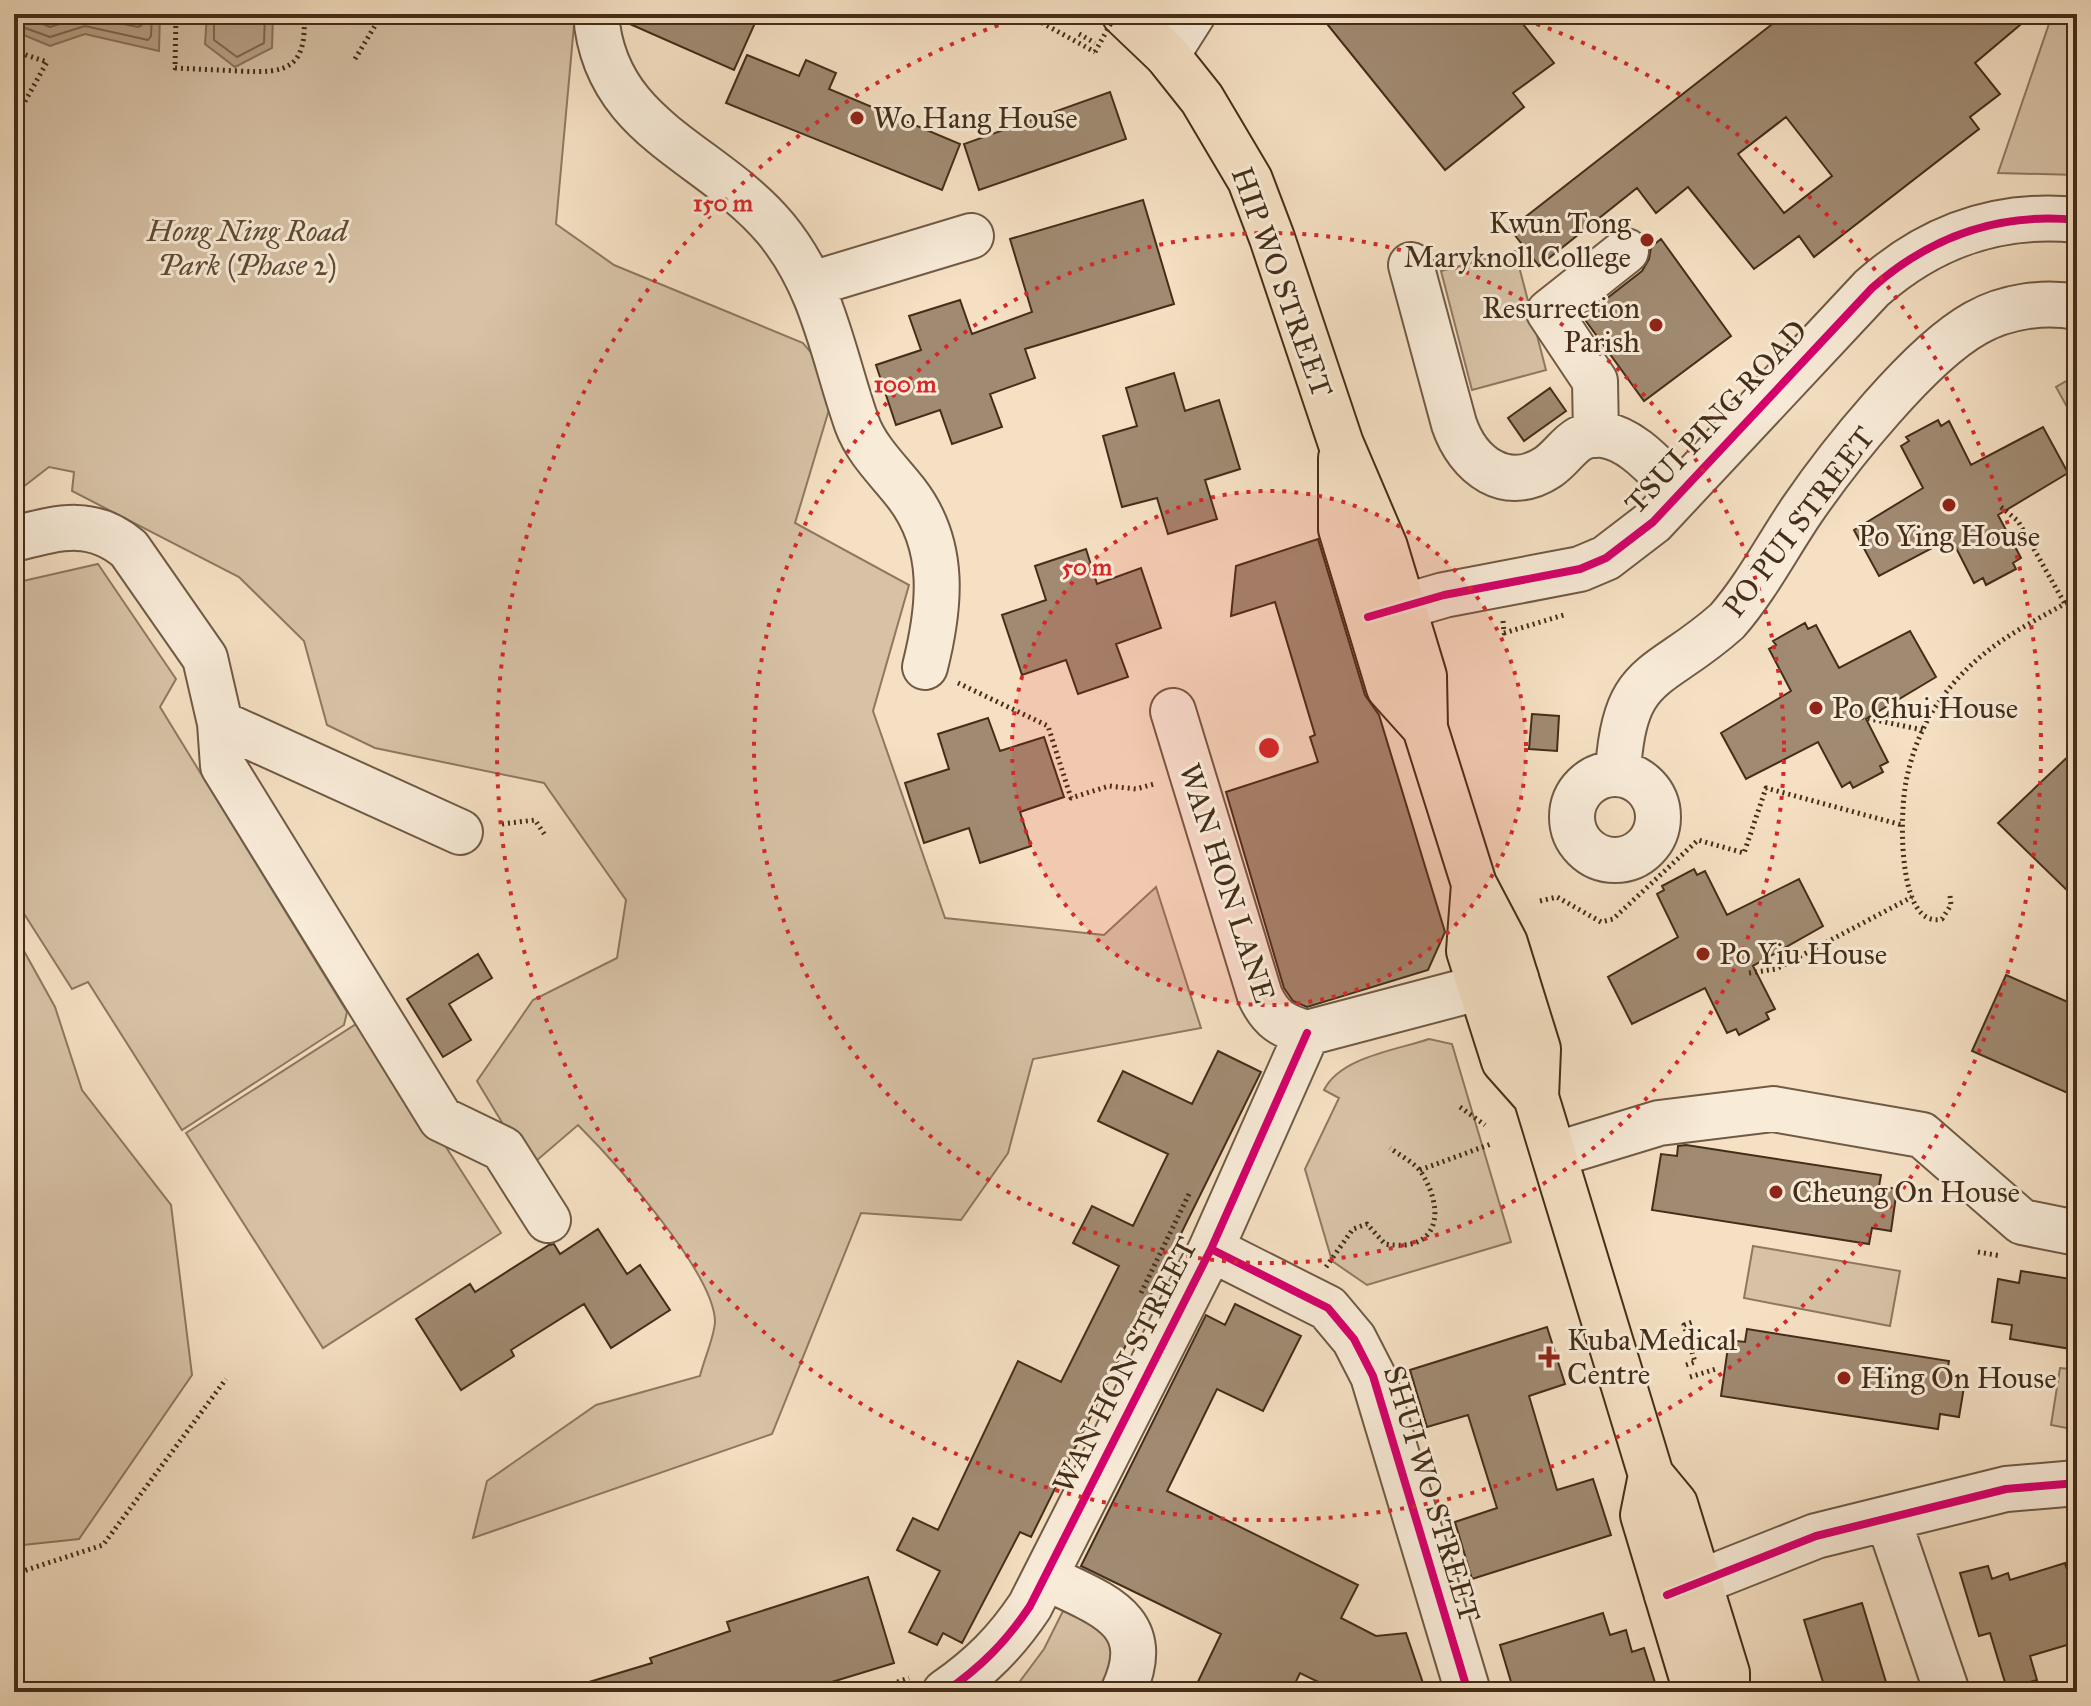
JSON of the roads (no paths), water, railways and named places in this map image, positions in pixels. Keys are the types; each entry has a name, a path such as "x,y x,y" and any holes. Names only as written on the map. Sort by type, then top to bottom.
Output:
{"main road":[{"name":"HIP WO STREET","path":"1112,30 1167,55 1202,99 1250,180 1341,444 1341,529 1385,611 1389,688 1425,728 1474,884 1505,943 1498,983 1538,1049 1536,1097 1651,1475 1675,1504 1694,1685 1701,1692"},
{"name":"HIP WO STREET","path":"1683,1590 1727,1673 1727,1692"}],"street":[{"path":"596,14 604,58 625,99 641,118 756,206 778,231 812,284 832,333 865,442 914,504 927,532 936,564 938,603 925,667"},
{"path":"1167,55 1193,14"},
{"name":"TSUI PING ROAD","path":"1385,611 1580,569 1630,542 1681,492 1872,288 1919,251 1972,229 2001,222 2029,218 2077,220"},
{"path":"812,284 971,236"},
{"path":"1596,435 1595,381 1549,312 1626,251"},
{"path":"1411,265 1459,439 1478,465 1499,476 1524,477 1545,469 1580,438 1596,435 1626,444 1681,492"},
{"name":"PO PUI STREET","path":"1618,774 1624,719 1639,687 1727,621 1820,486 1926,363 1960,333 1996,313 2033,305 2077,307"},
{"path":"14,539 70,526 97,529 115,537 129,549 205,658 220,723 223,766 441,1119 503,1149 548,1220"},
{"name":"WAN HON LANE","path":"1173,711 1260,996 1269,1015 1285,1027 1307,1033"},
{"path":"220,723 460,832"},
{"path":"1307,1033 1498,983"},
{"name":"WAN HON STREET","path":"932,1683 978,1669 1007,1640 1045,1577 1211,1249 1307,1033"},
{"path":"1554,1155 1659,1123 1773,1109 1922,1135 2022,1222 2077,1233"},
{"name":"SHUI WO STREET","path":"1211,1249 1328,1308 1354,1339 1373,1376 1468,1692"},
{"path":"1683,1590 1816,1536 2006,1489 2077,1483"},
{"path":"1888,1519 1947,1692"},
{"path":"1045,1577 1111,1610 1127,1626 1135,1648 1133,1671 1123,1692"}],"water":[{"path":"14,14 160,14 159,51 85,34 50,46 14,31"},
{"path":"207,14 273,14 272,48 235,67 205,44"}],"place":[{"name":"Wo Hang House","path":"857,118"},
{"name":"Kwun Tong Maryknoll College","path":"1647,240"},
{"name":"Resurrection Parish","path":"1656,325"},
{"name":"Po Ying House","path":"1949,505"},
{"name":"Po Chui House","path":"1816,708"},
{"name":"Po Yiu House","path":"1703,954"},
{"name":"Cheung On House","path":"1776,1192"},
{"name":"Kuba Medical Centre","path":"1549,1357"},
{"name":"Hing On House","path":"1844,1378"}],"park label":[{"name":"Hong Ning Road Park (Phase 2)","path":"247,248"}]}
